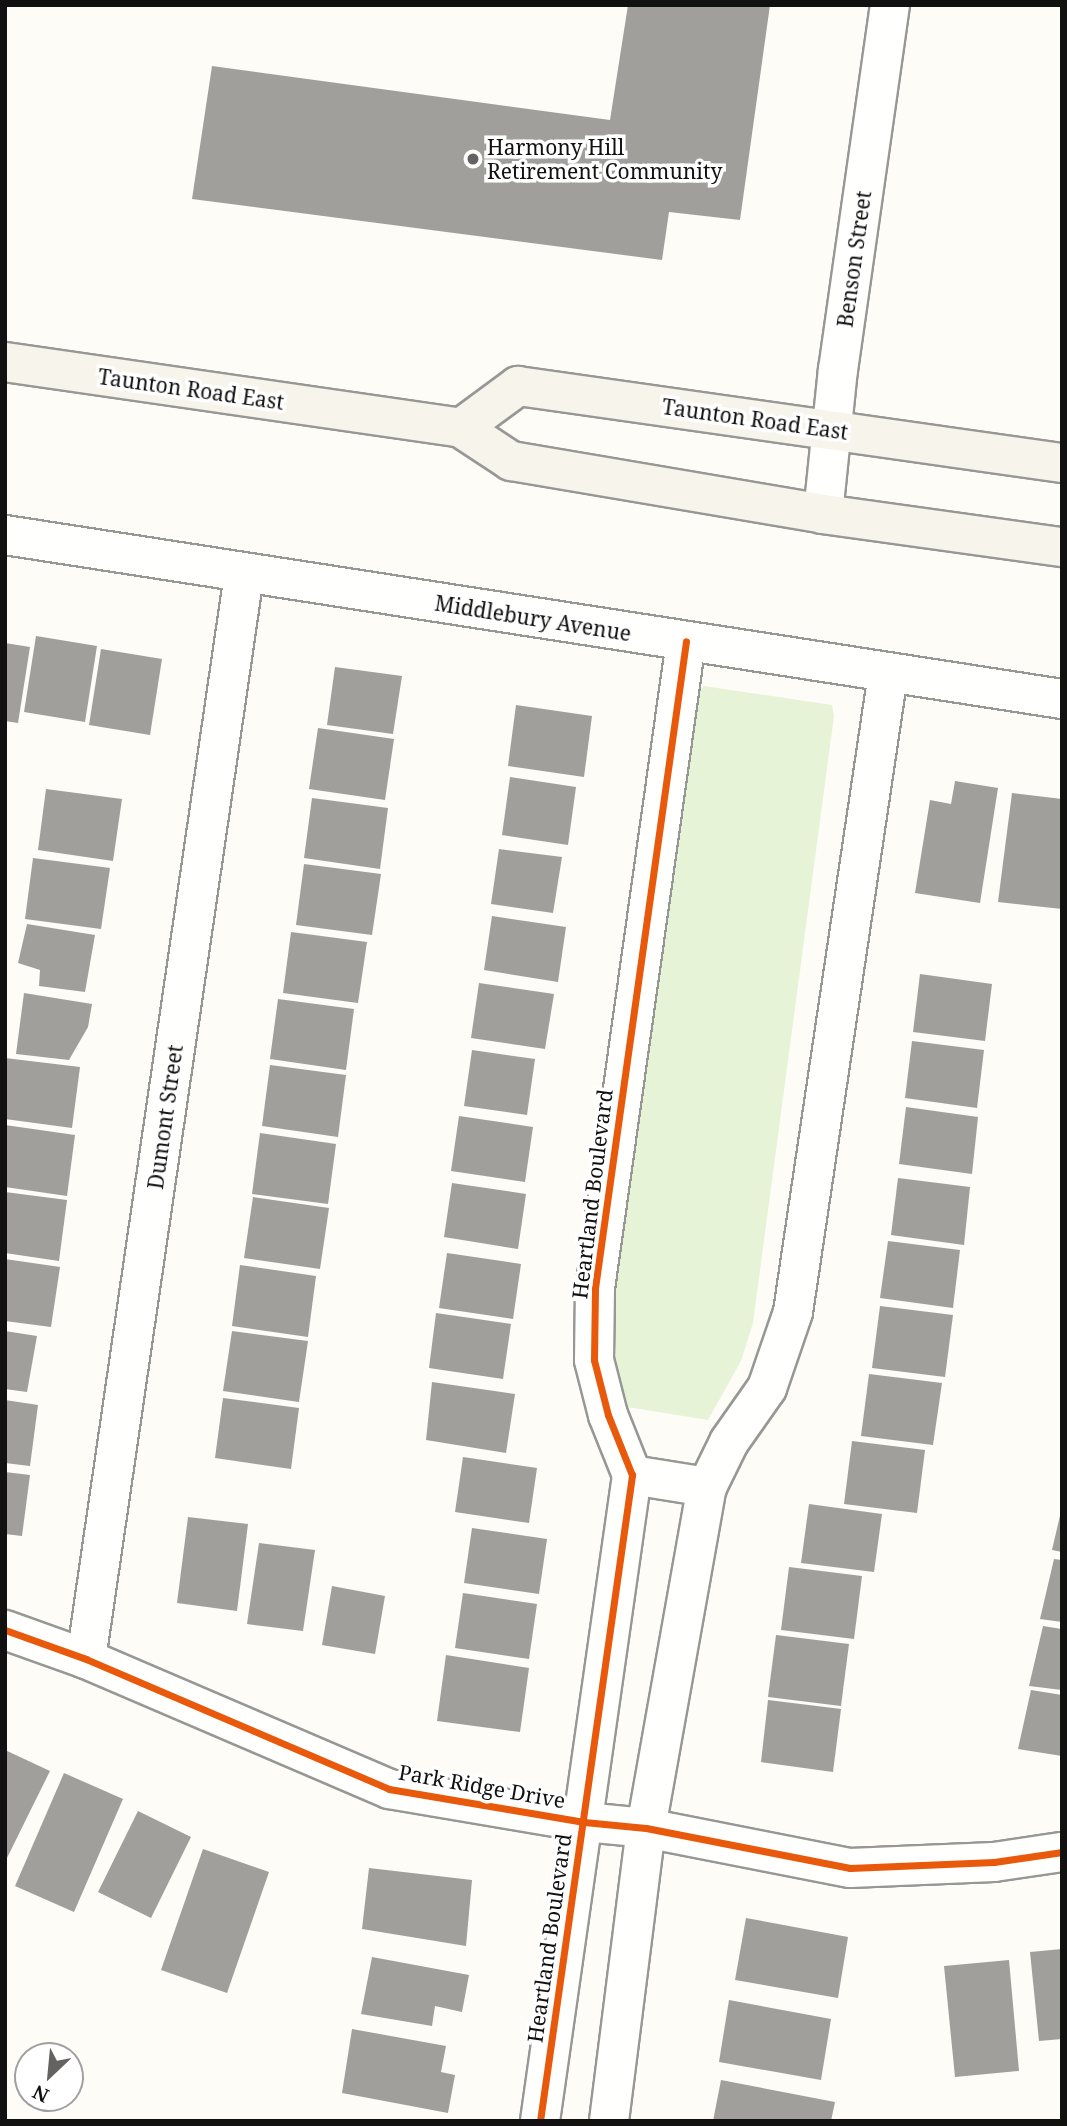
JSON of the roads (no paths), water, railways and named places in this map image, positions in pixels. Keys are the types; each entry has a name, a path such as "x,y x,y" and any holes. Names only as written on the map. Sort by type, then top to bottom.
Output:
{"main road":[{"name":"Taunton Road East","path":"5,362 461,428 511,461 823,514 1062,547"},
{"name":"Taunton Road East","path":"461,428 518,386 1062,463"}],"street":[{"name":"Benson Street","path":"823,514 890,5"},
{"name":"Middlebury Avenue","path":"5,535 244,575 1062,699"},
{"name":"Dumont Street","path":"86,1659 244,575"},
{"name":"Heartland Boulevard","path":"540,2121 632,1475 608,1415 594,1360 595,1288 686,641"},
{"path":"609,2121 646,1828 707,1487 729,1442 772,1378 793,1312 888,674"},
{"path":"632,1475 707,1487"},
{"name":"Park Ridge Drive","path":"5,1630 86,1659 389,1788 584,1822 646,1828 850,1868 994,1862 1062,1852"}],"place":[{"name":"Harmony Hill Retirement Community","path":"473,159"}]}
